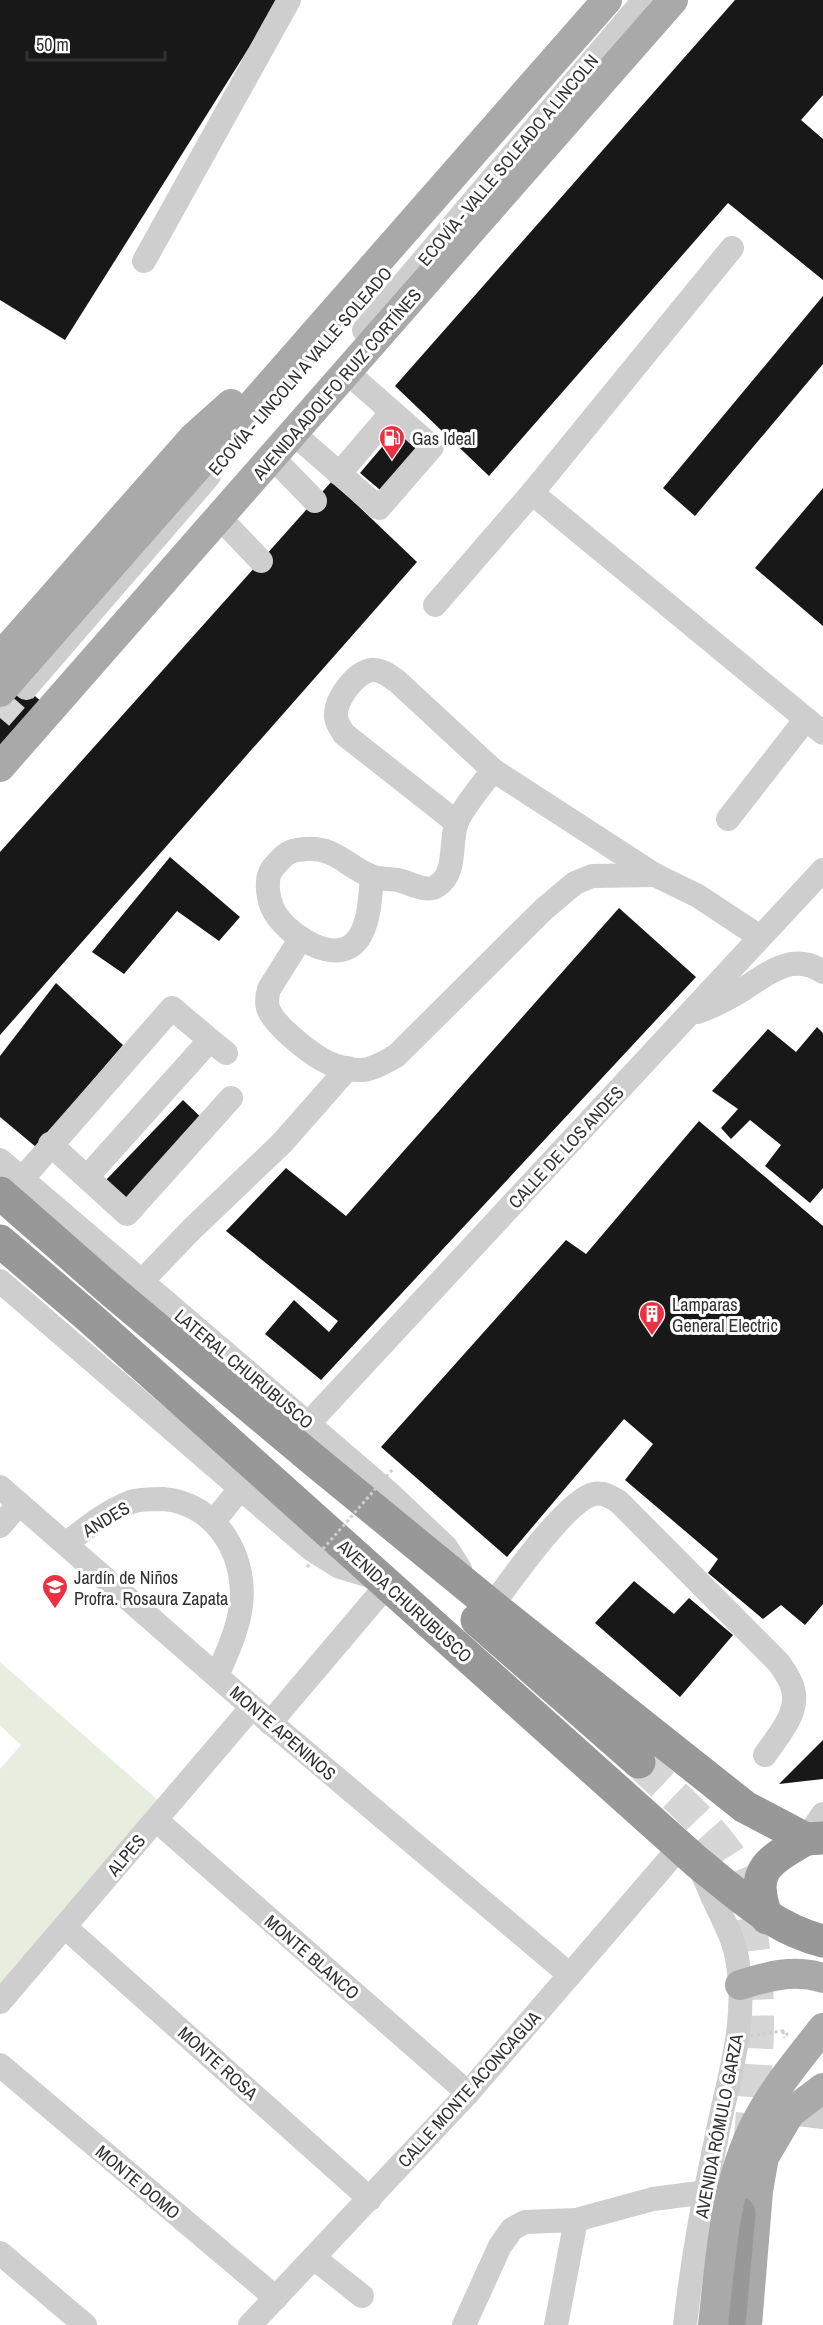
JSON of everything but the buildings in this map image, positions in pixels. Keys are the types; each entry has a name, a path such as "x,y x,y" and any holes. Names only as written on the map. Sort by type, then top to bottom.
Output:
{"highway":[{"path":"11,1186 127,1286 315,1461 483,1598 745,1807 817,1831"},
{"name":"AVENIDA CHURUBUSCO","path":"0,1241 89,1317 688,1854 767,1918 806,1937 823,1941"},
{"path":"315,1461 332,1493 346,1507 639,1762"},
{"path":"767,1918 760,1895 759,1885 762,1874 779,1855 817,1831"},
{"path":"729,2325 739,2218 748,2167"}],"main road":[{"path":"22,694 325,320 607,0"},
{"name":"AVENIDA ADOLFO RUIZ CORTÍNES","path":"0,767 674,0"},
{"path":"0,657 193,438 325,320"},
{"path":"740,1985 765,1977 790,1973 823,1978"},
{"name":"AVENIDA RÓMULO GARZA","path":"713,2325 726,2212 746,2149 756,2124 783,2079 823,2028"},
{"path":"747,2325 761,2168 771,2143 790,2113 823,2088"}],"street":[{"path":"144,261 288,0"},
{"name":"ECOVÍA - LINCOLN A VALLE SOLEADO","path":"22,694 621,0"},
{"name":"ECOVÍA - VALLE SOLEADO A LINCOLN","path":"22,694 327,374 644,0"},
{"path":"435,605 532,494 732,248"},
{"path":"294,434 379,508 432,447 348,373"},
{"path":"339,474 392,412"},
{"path":"273,458 315,501"},
{"path":"532,494 814,726 728,819"},
{"path":"220,518 261,561"},
{"path":"456,822 344,735 335,715 338,703 347,687 364,672 373,669 398,681 493,770 655,875 698,896 760,938"},
{"path":"372,877 363,929 353,945 336,952 323,949 301,938 275,914 267,883 270,871 283,856 293,850 328,851 372,877 400,880 428,889 439,885 450,864 456,822 493,770"},
{"name":"CALLE DE LOS ANDES","path":"309,1424 823,870"},
{"path":"301,938 269,990 268,1008 290,1035 313,1053 332,1065 363,1070 382,1064 396,1056 544,909 575,882 592,876 655,875"},
{"path":"689,1015 727,999 773,969 788,964 812,965 823,972"},
{"path":"0,1160 11,1186 172,1008 218,1047 87,1177"},
{"path":"127,1286 192,1229 282,1143 348,1068"},
{"path":"50,1144 127,1214 231,1098"},
{"path":"0,1281 240,1489 326,1559 352,1572 384,1582 270,1723"},
{"name":"LATERAL CHURUBUSCO","path":"127,1286 309,1424 388,1492 446,1547 483,1598"},
{"name":"MONTE APENINOS","path":"0,1487 270,1723 570,1975"},
{"path":"214,1521 240,1489"},
{"path":"483,1598 512,1578 571,1508 586,1496 597,1493 608,1495 620,1502 779,1663 792,1684 794,1701 790,1718 765,1755"},
{"name":"ANDES","path":"66,1544 99,1518 132,1501 176,1500 194,1507 214,1521 233,1548 242,1584 241,1611 233,1640 218,1676"},
{"path":"0,1526 19,1504"},
{"name":"ALPES","path":"0,2002 252,1707"},
{"name":"MONTE BLANCO","path":"156,1820 468,2093"},
{"name":"CALLE MONTE ACONCAGUA","path":"250,2325 468,2093 570,1975 688,1854"},
{"name":"AVENIDA RÓMULO GARZA","path":"686,2325 690,2285 716,2139 735,2062 740,1985 735,1947 728,1926 688,1854"},
{"name":"MONTE ROSA","path":"65,1927 370,2199"},
{"name":"MONTE DOMO","path":"0,2065 276,2298"},
{"path":"790,2113 823,2117"},
{"path":"464,2325 500,2246 513,2229 525,2222 576,2220 653,2199 707,2192"},
{"path":"556,2325 576,2220"},
{"path":"0,2253 85,2325"},
{"path":"314,2258 362,2296"}],"path":[{"path":"307,1567 393,1469"}],"green space":[{"path":"0,1662 160,1802 0,1989 0,1769 21,1745 0,1725"}],"tunnel":[{"path":"0,718 26,688"},
{"path":"639,1762 716,1838 730,1857 741,1883 753,1948 757,2003 750,2141"}],"place":[{"name":"Gas Ideal","path":"392,461"},
{"name":"Lamparas General Electric","path":"652,1337"},
{"name":"Jardín de Niños Profra. Rosaura Zapata","path":"55,1610"}]}
